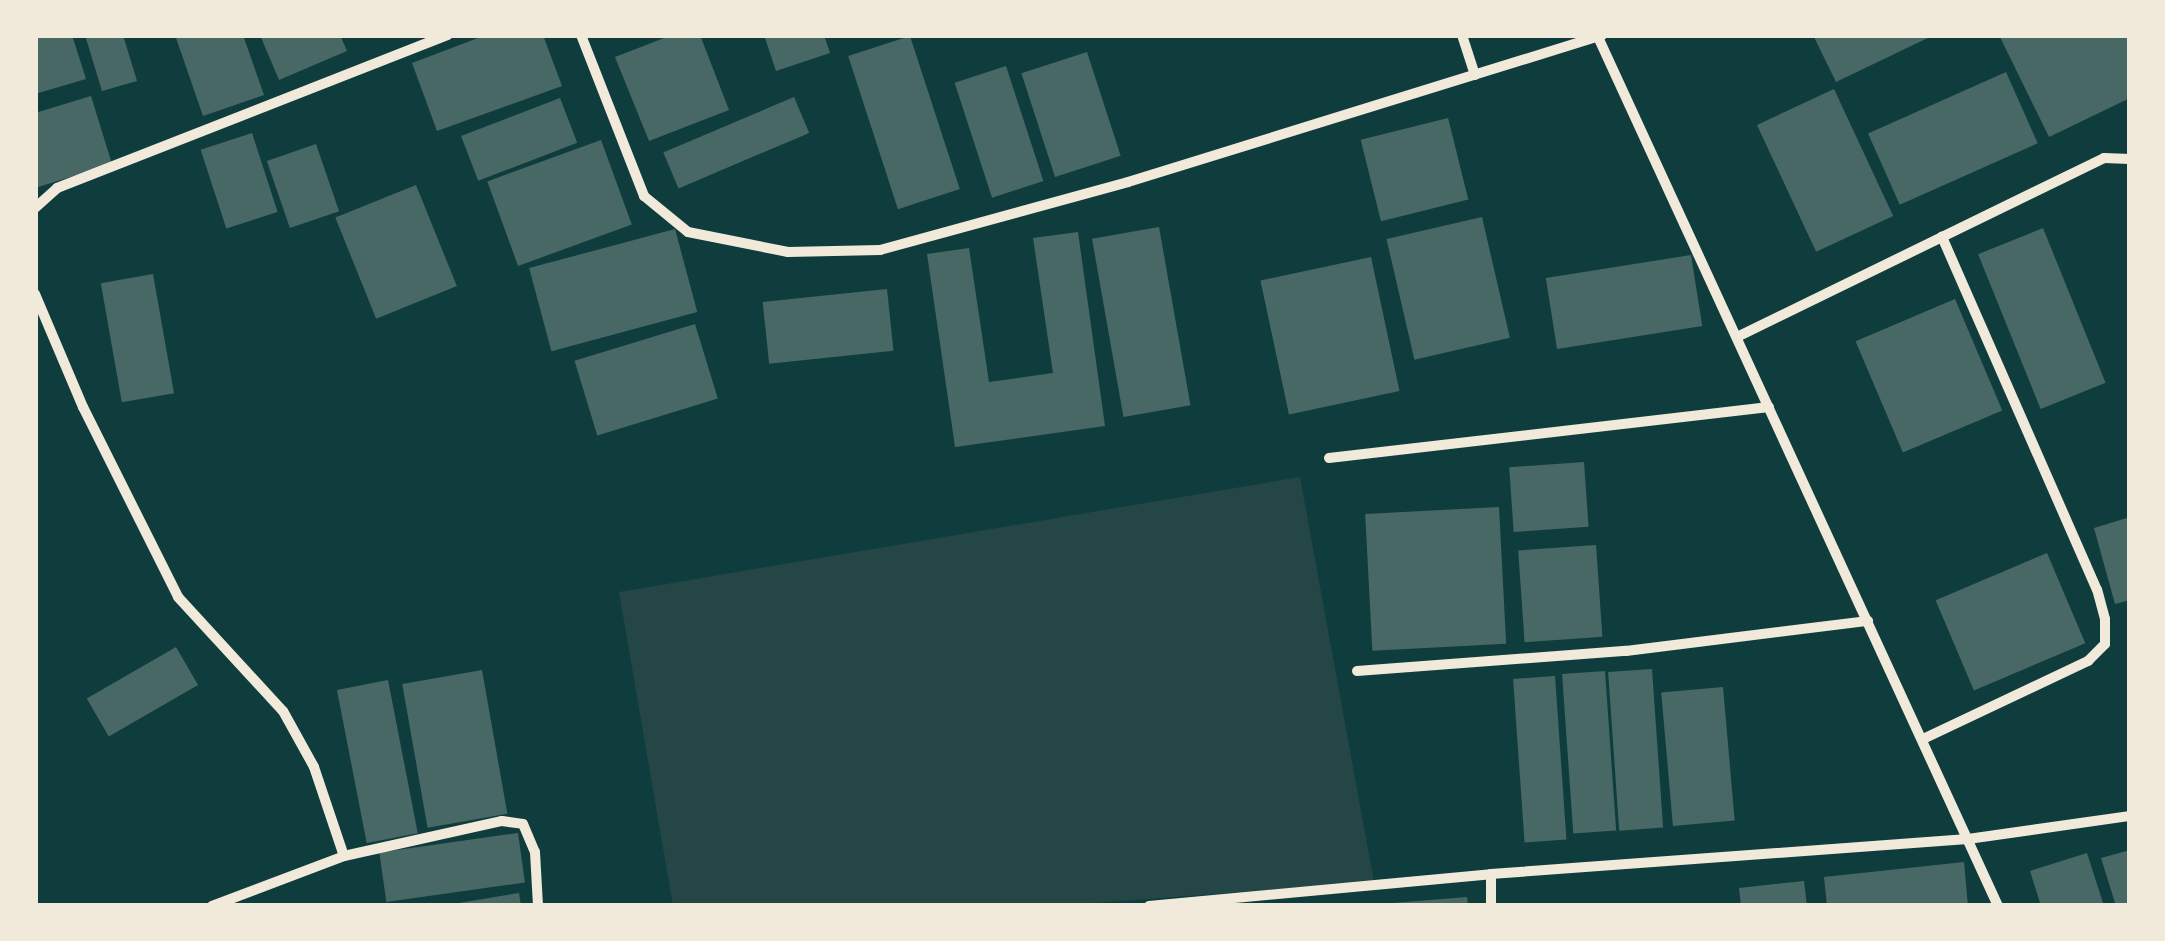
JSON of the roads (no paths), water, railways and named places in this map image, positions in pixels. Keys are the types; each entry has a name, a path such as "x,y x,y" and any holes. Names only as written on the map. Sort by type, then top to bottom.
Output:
{"street":[{"path":"35,208 57,188 448,35"},
{"path":"582,35 644,196 688,232 788,252 880,250 1128,182 1600,36 1998,906"},
{"path":"1462,35 1476,75"},
{"path":"1736,337 2104,158 2130,159"},
{"path":"1923,740 2088,660 2105,644 2105,620 2097,590 1942,236"},
{"path":"35,294 99,442 178,597 283,710 314,768 344,856"},
{"path":"1329,458 1770,407"},
{"path":"1357,671 1626,650 1868,621"},
{"path":"1149,906 1490,874 1968,839 2130,816"},
{"path":"212,906 344,856 502,822 523,824 534,852 538,906"},
{"path":"1490,874 1491,906"}]}
